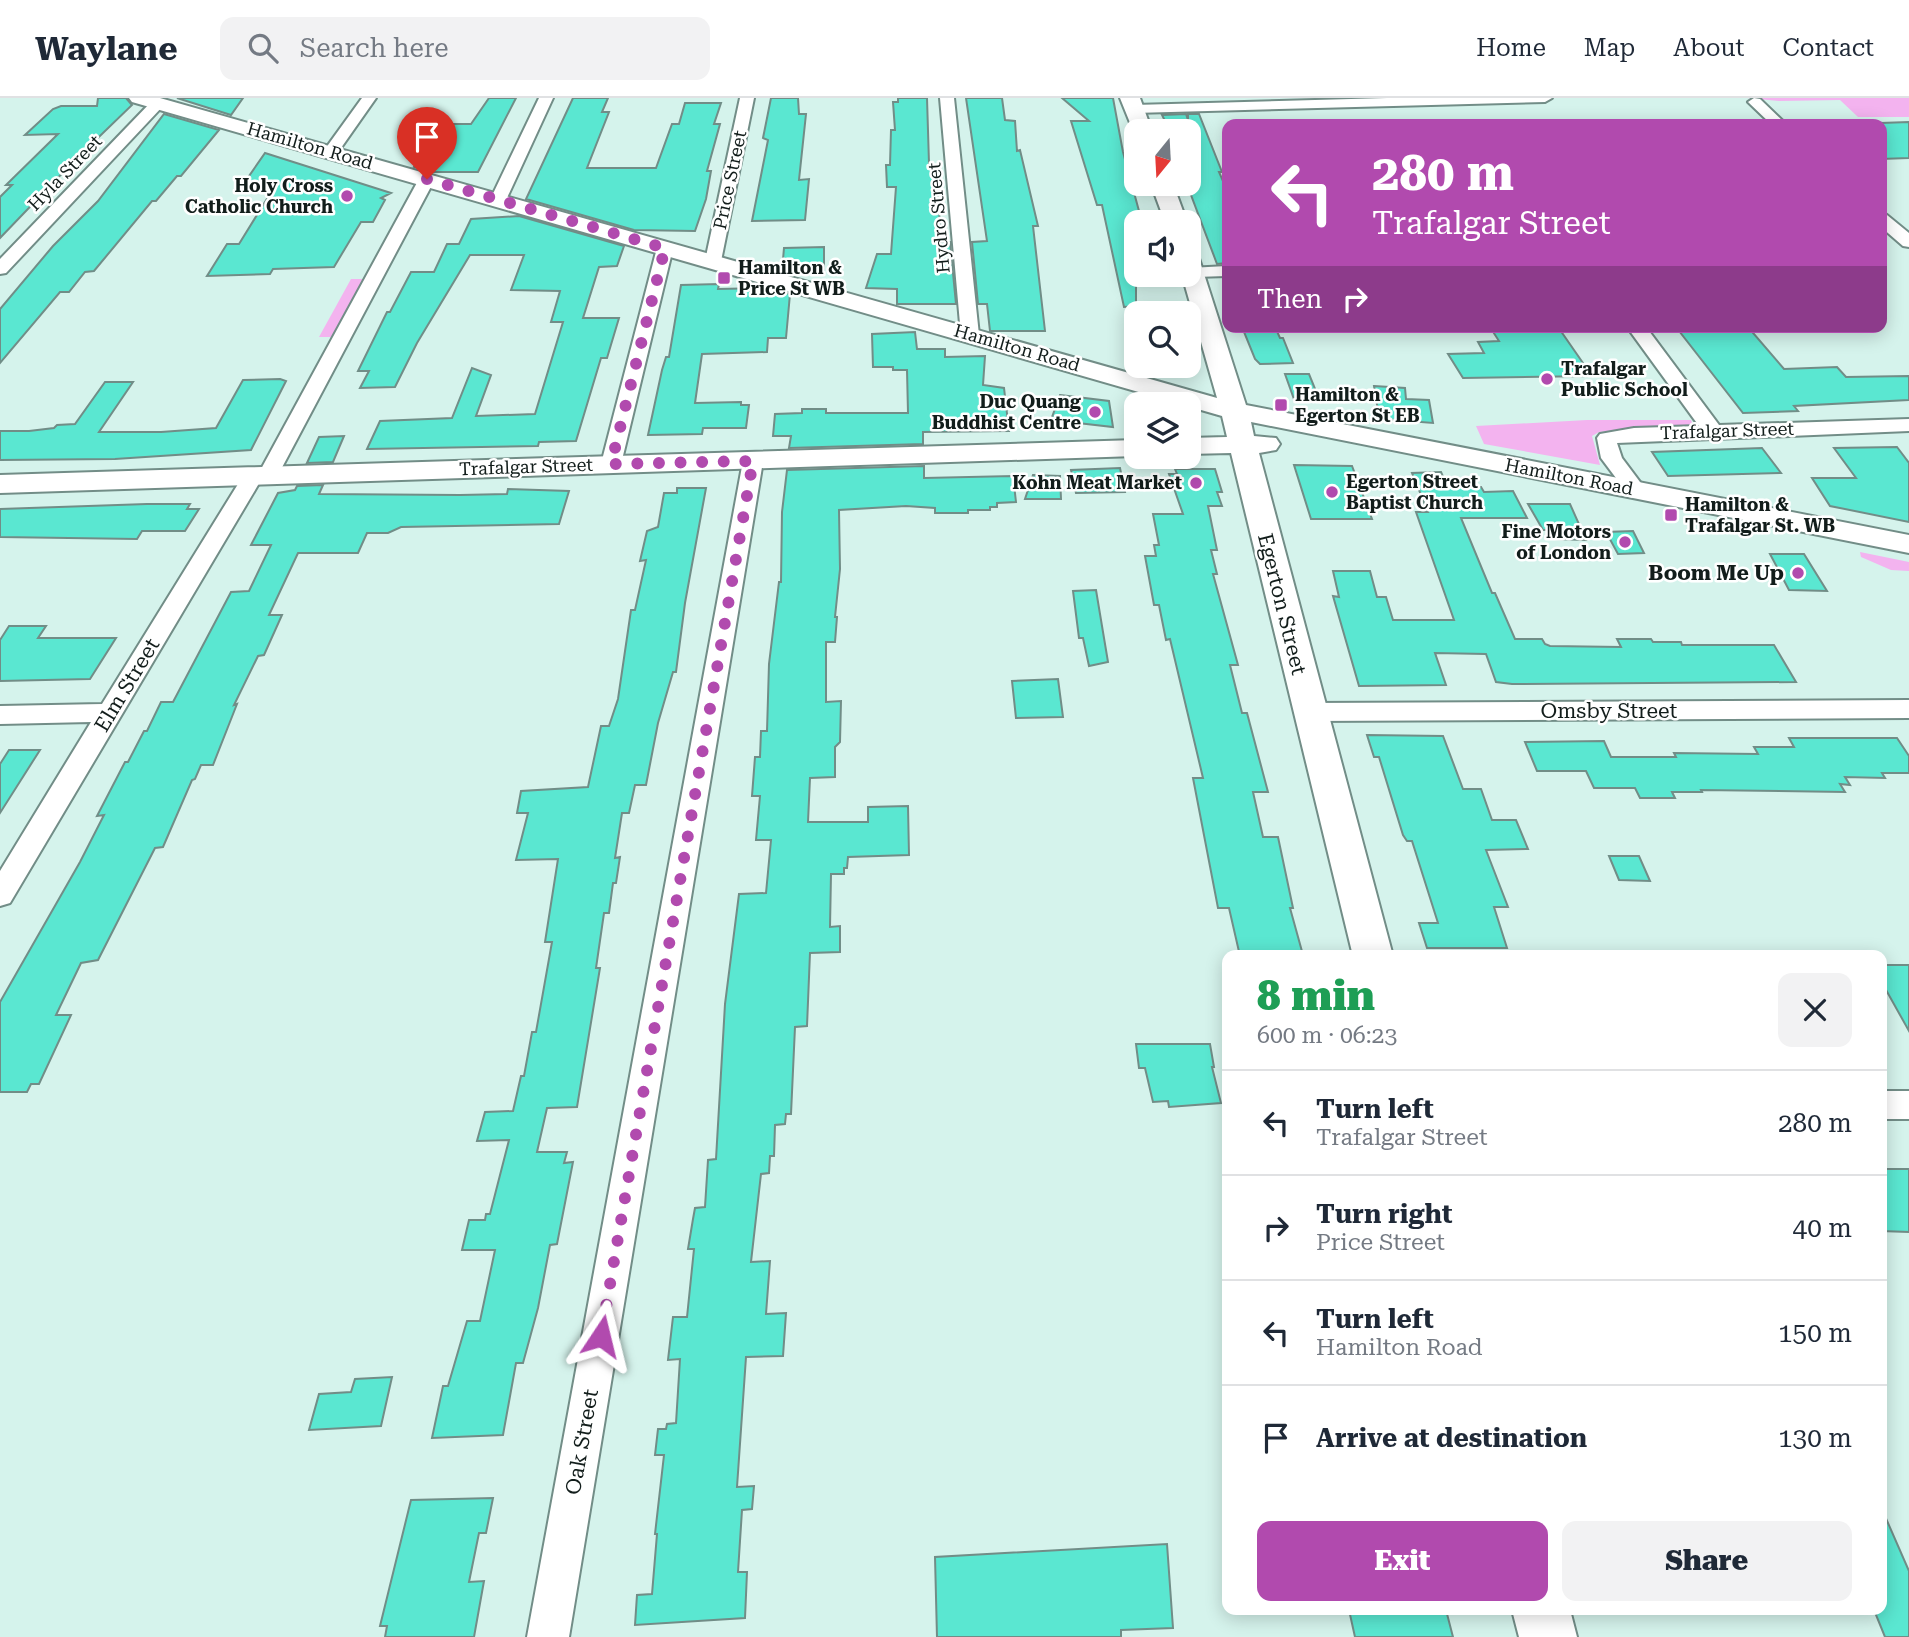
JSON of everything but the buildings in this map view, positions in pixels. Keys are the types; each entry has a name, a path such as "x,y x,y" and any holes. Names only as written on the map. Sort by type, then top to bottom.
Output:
{"main road":[{"name":"Hamilton Road","path":"148,101 1234,411 1909,544"},
{"name":"Egerton Street","path":"1199,287 1234,411 1371,950"},
{"path":"1201,446 1387,442"},
{"name":"Trafalgar Street","path":"0,484 1124,448"},
{"path":"1542,1615 1548,1637"}],"street":[{"path":"331,152 369,98"},
{"path":"498,200 546,98"},
{"name":"Price Street","path":"713,261 747,98"},
{"name":"Hydro Street","path":"947,98 970,335"},
{"path":"1132,103 1545,98"},
{"path":"1467,99 1479,116"},
{"name":"Hyla Street","path":"0,269 9,250 148,101"},
{"path":"1755,102 1774,119"},
{"name":"Elm Street","path":"0,895 110,713 261,475 427,179"},
{"path":"1887,223 1909,242"},
{"path":"611,464 665,248"},
{"path":"1201,265 1222,270"},
{"path":"1640,333 1713,432"},
{"name":"Trafalgar Street","path":"1635,490 1609,452 1607,438 1909,425"},
{"name":"Oak Street","path":"548,1637 753,461"},
{"name":"Omsby Street","path":"1310,712 1909,709"},
{"path":"0,715 110,713"},
{"path":"1887,1105 1909,1105"}],"shaded area":[{"path":"1747,98 1909,98 1909,117 1858,117 1840,100 1779,101"},
{"path":"351,279 363,279 333,337 319,337"},
{"path":"1587,420 1691,420 1693,425 1599,432 1592,436 1600,465 1484,444 1476,426"},
{"path":"1860,552 1909,562 1909,571 1891,570 1861,557"}],"place":[{"name":"Holy Cross Catholic Church","path":"347,196"},
{"name":"Hamilton & Price St WB","path":"724,278"},
{"name":"Trafalgar Public School","path":"1547,379"},
{"name":"Hamilton & Egerton St EB","path":"1281,405"},
{"name":"Duc Quang Buddhist Centre","path":"1095,412"},
{"name":"Kohn Meat Market","path":"1196,483"},
{"name":"Egerton Street Baptist Church","path":"1332,492"},
{"name":"Hamilton & Trafalgar St. WB","path":"1671,515"},
{"name":"Fine Motors of London","path":"1625,542"},
{"name":"Boom Me Up","path":"1798,573"}],"route":[{"path":"427,179 665,248 611,464 753,461 601,1336"}]}
